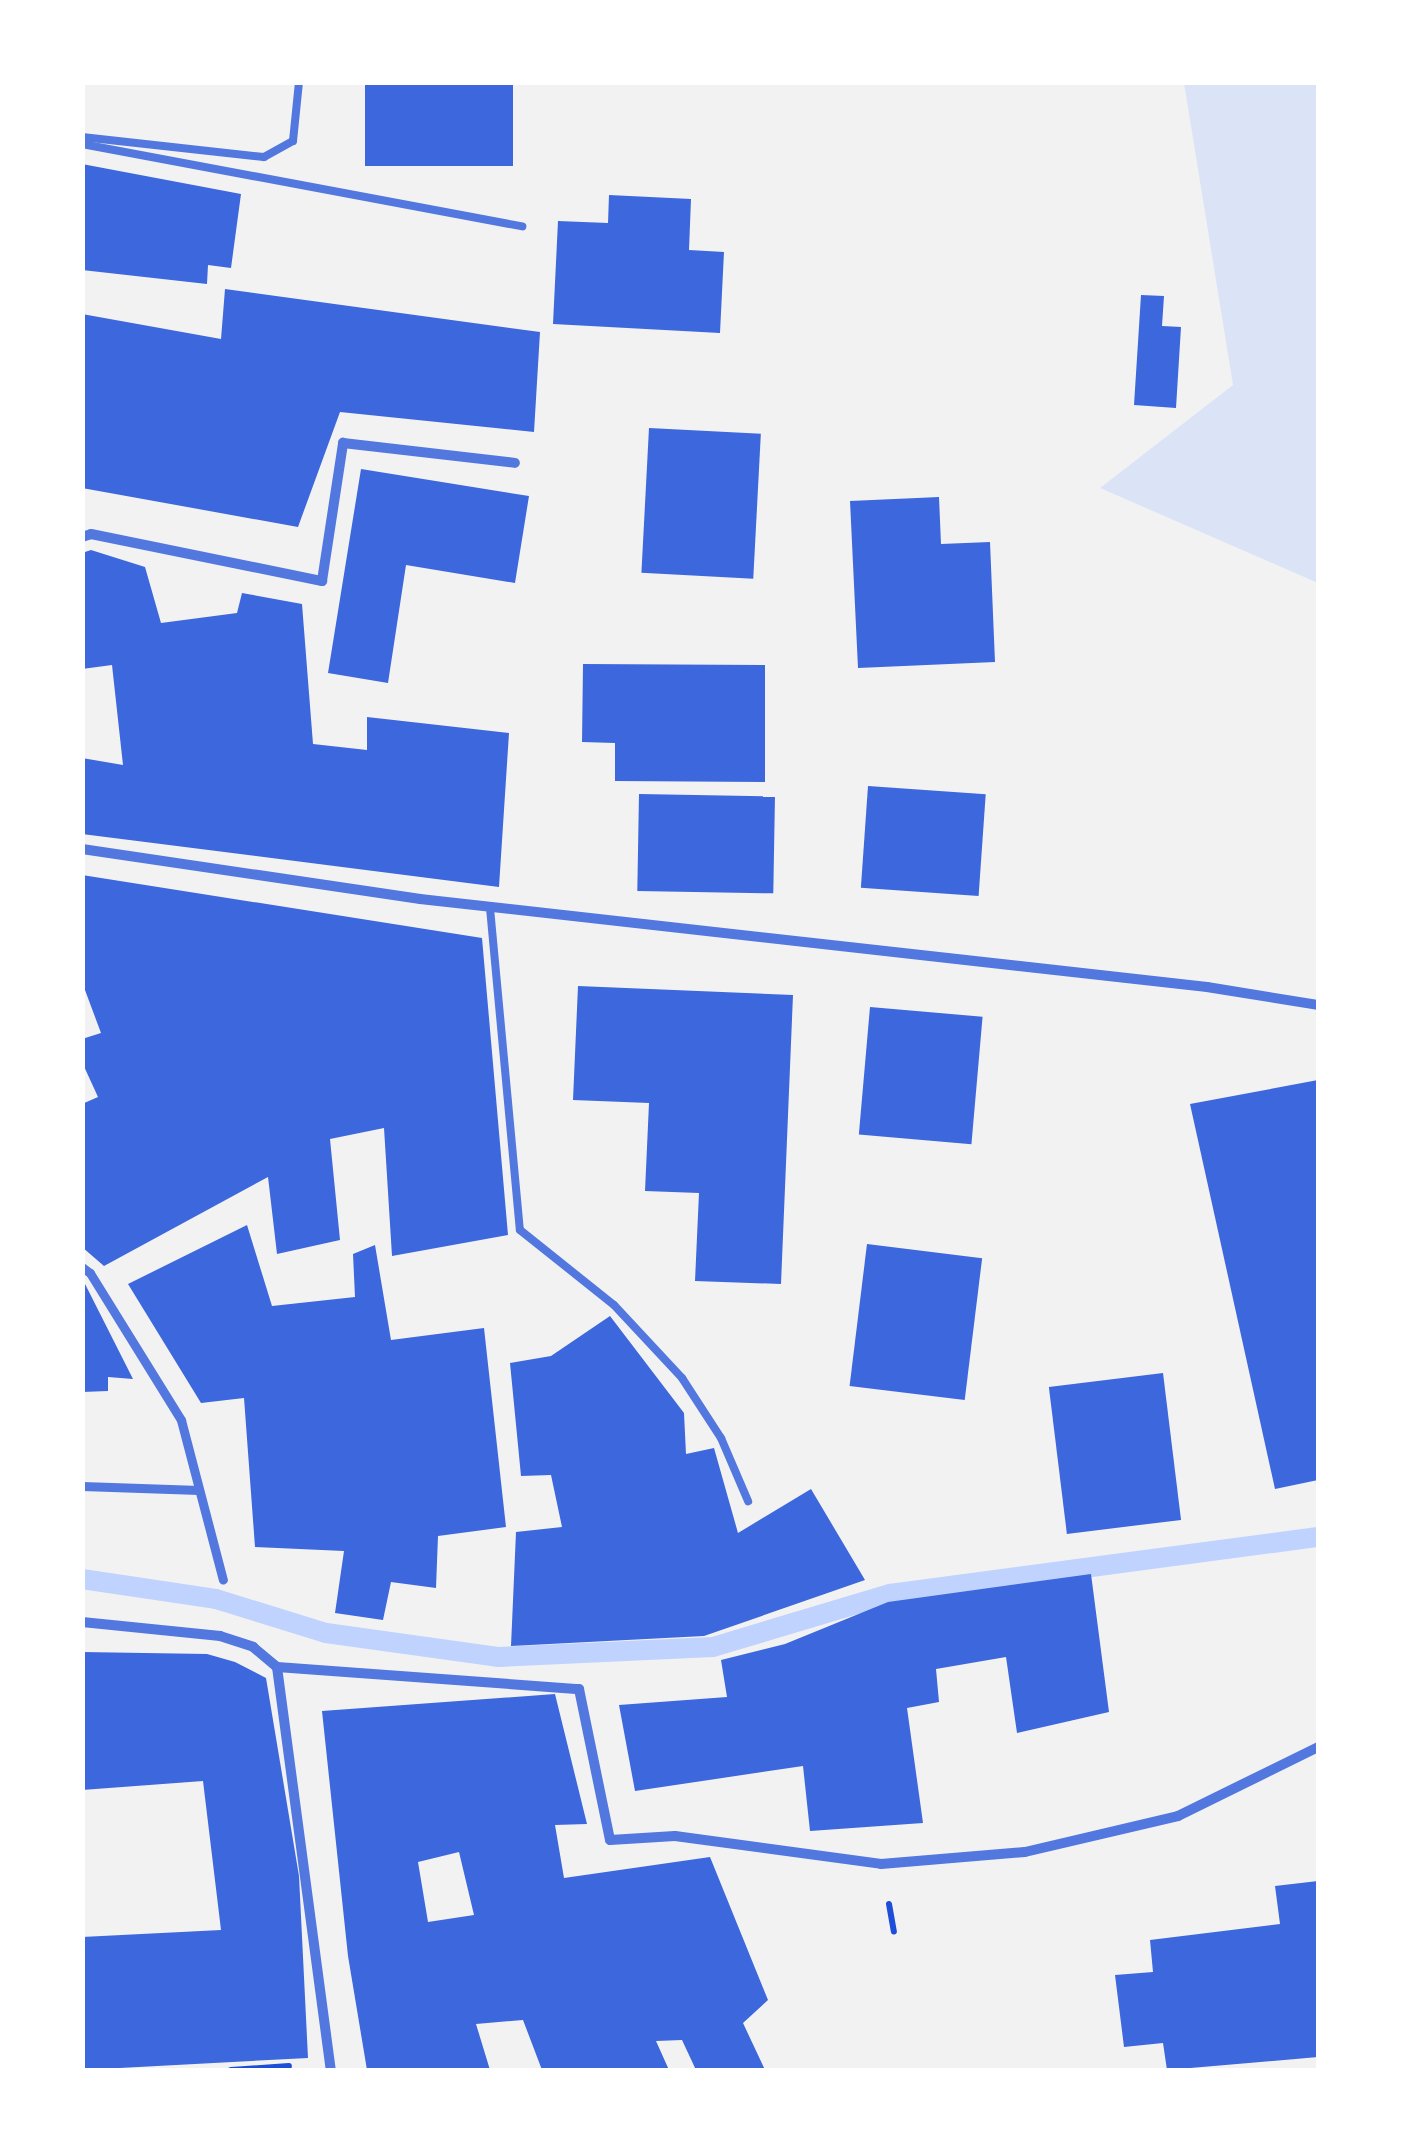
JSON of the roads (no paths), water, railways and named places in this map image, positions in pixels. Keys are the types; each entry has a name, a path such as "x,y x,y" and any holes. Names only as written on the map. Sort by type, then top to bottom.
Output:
{"street":[{"path":"82,537 91,534 322,581 343,443 515,464"},
{"path":"82,850 490,908 1188,985 1318,1005"},
{"path":"82,1268 90,1273 182,1420 223,1580"},
{"path":"82,1486 199,1490"},
{"path":"82,1622 220,1636 253,1647 277,1667 579,1689 610,1840 675,1836 881,1864 1025,1852 1178,1816 1318,1747"},
{"path":"277,1667 331,2067"}],"lane":[{"path":"82,140 264,157 293,140 299,82"},
{"path":"82,140 522,226"},
{"path":"490,908 520,1230 614,1305 682,1378 721,1438 748,1501"}],"waterway":[{"path":"82,1579 216,1599 326,1633 499,1657 713,1647 890,1594 1318,1537"}]}
